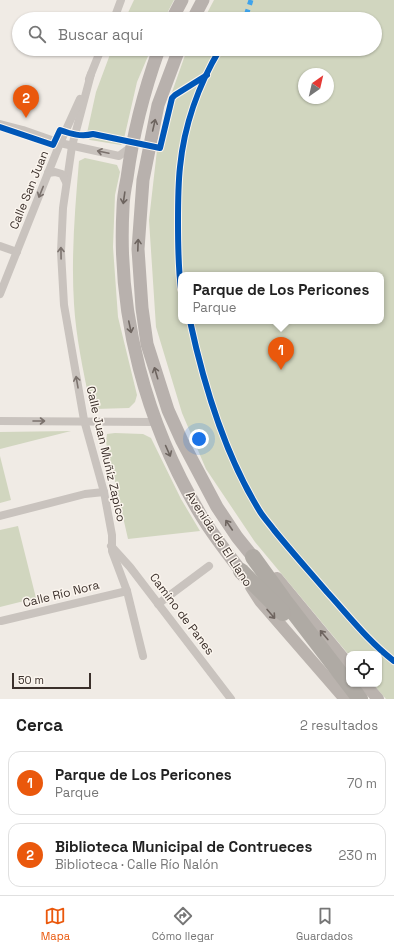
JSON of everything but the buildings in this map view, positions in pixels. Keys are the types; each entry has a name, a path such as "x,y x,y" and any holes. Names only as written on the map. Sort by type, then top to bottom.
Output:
{"highway":[{"path":"253,557 345,670 360,699"},
{"path":"241,571 345,670"}],"main road":[{"path":"176,12 182,0"},
{"path":"197,12 203,0"},
{"name":"Avenida de El Llano","path":"158,56 143,97 126,154 123,207 122,258 126,309 141,380 155,422 176,471 202,517 241,571 260,601 345,699"},
{"name":"Avenida de El Llano","path":"176,56 158,105 145,163 143,180 138,249 142,308 147,344 168,410 182,441 217,507 237,538 253,557"},
{"path":"368,687 378,699"}],"street":[{"path":"117,12 121,0"},
{"name":"Calle San Juan","path":"0,294 60,143 98,56"},
{"name":"Calle San Juan","path":"72,146 91,74"},
{"path":"0,124 72,146 126,154 145,163"},
{"name":"Calle Juan Muñíz Zapico","path":"72,146 63,208 61,252 64,306 84,420 104,492 112,535 112,551 127,591 143,656"},
{"path":"48,173 55,172 62,174 66,182"},
{"path":"0,246 17,252"},
{"path":"0,421 84,420 155,422"},
{"path":"0,516 85,494 104,492"},
{"name":"Camino de Panes","path":"112,546 130,567 231,699"},
{"path":"158,604 209,566"},
{"name":"Calle Río Nora","path":"1,621 127,591"}],"green space":[{"path":"134,0 174,0 168,12 128,12"},
{"path":"214,0 394,0 394,699 386,699 376,687 382,687 382,651 346,651 255,542 206,469 182,413 156,327 149,220 157,150 171,95 185,56 382,56 382,12 208,12"},
{"path":"109,56 148,56 137,82 123,143 121,145 90,140 87,138 96,92"},
{"path":"85,158 117,165 120,172 115,195 113,247 118,317 137,395 135,402 129,408 95,409 90,403 80,354 74,304 73,250 79,161"},
{"path":"71,431 0,449 0,432"},
{"path":"107,434 143,434 151,438 181,499 200,531 128,539 106,442"},
{"path":"0,456 11,500 0,503"},
{"path":"18,526 36,598 0,607 0,530"}],"marked path":[{"path":"247,12 251,0"}],"cycle path":[{"path":"179,272 178,208 182,152 189,121 199,91 216,56"},
{"path":"0,127 53,145 60,130 76,135 93,134 160,148 172,98 207,75"},
{"path":"191,324 202,370 225,442 235,466 259,510 287,546 367,637 394,661"}],"place":[{"name":"Biblioteca Municipal de Contrueces","path":"26,118"},
{"name":"Parque de Los Pericones","path":"281,370"}]}
